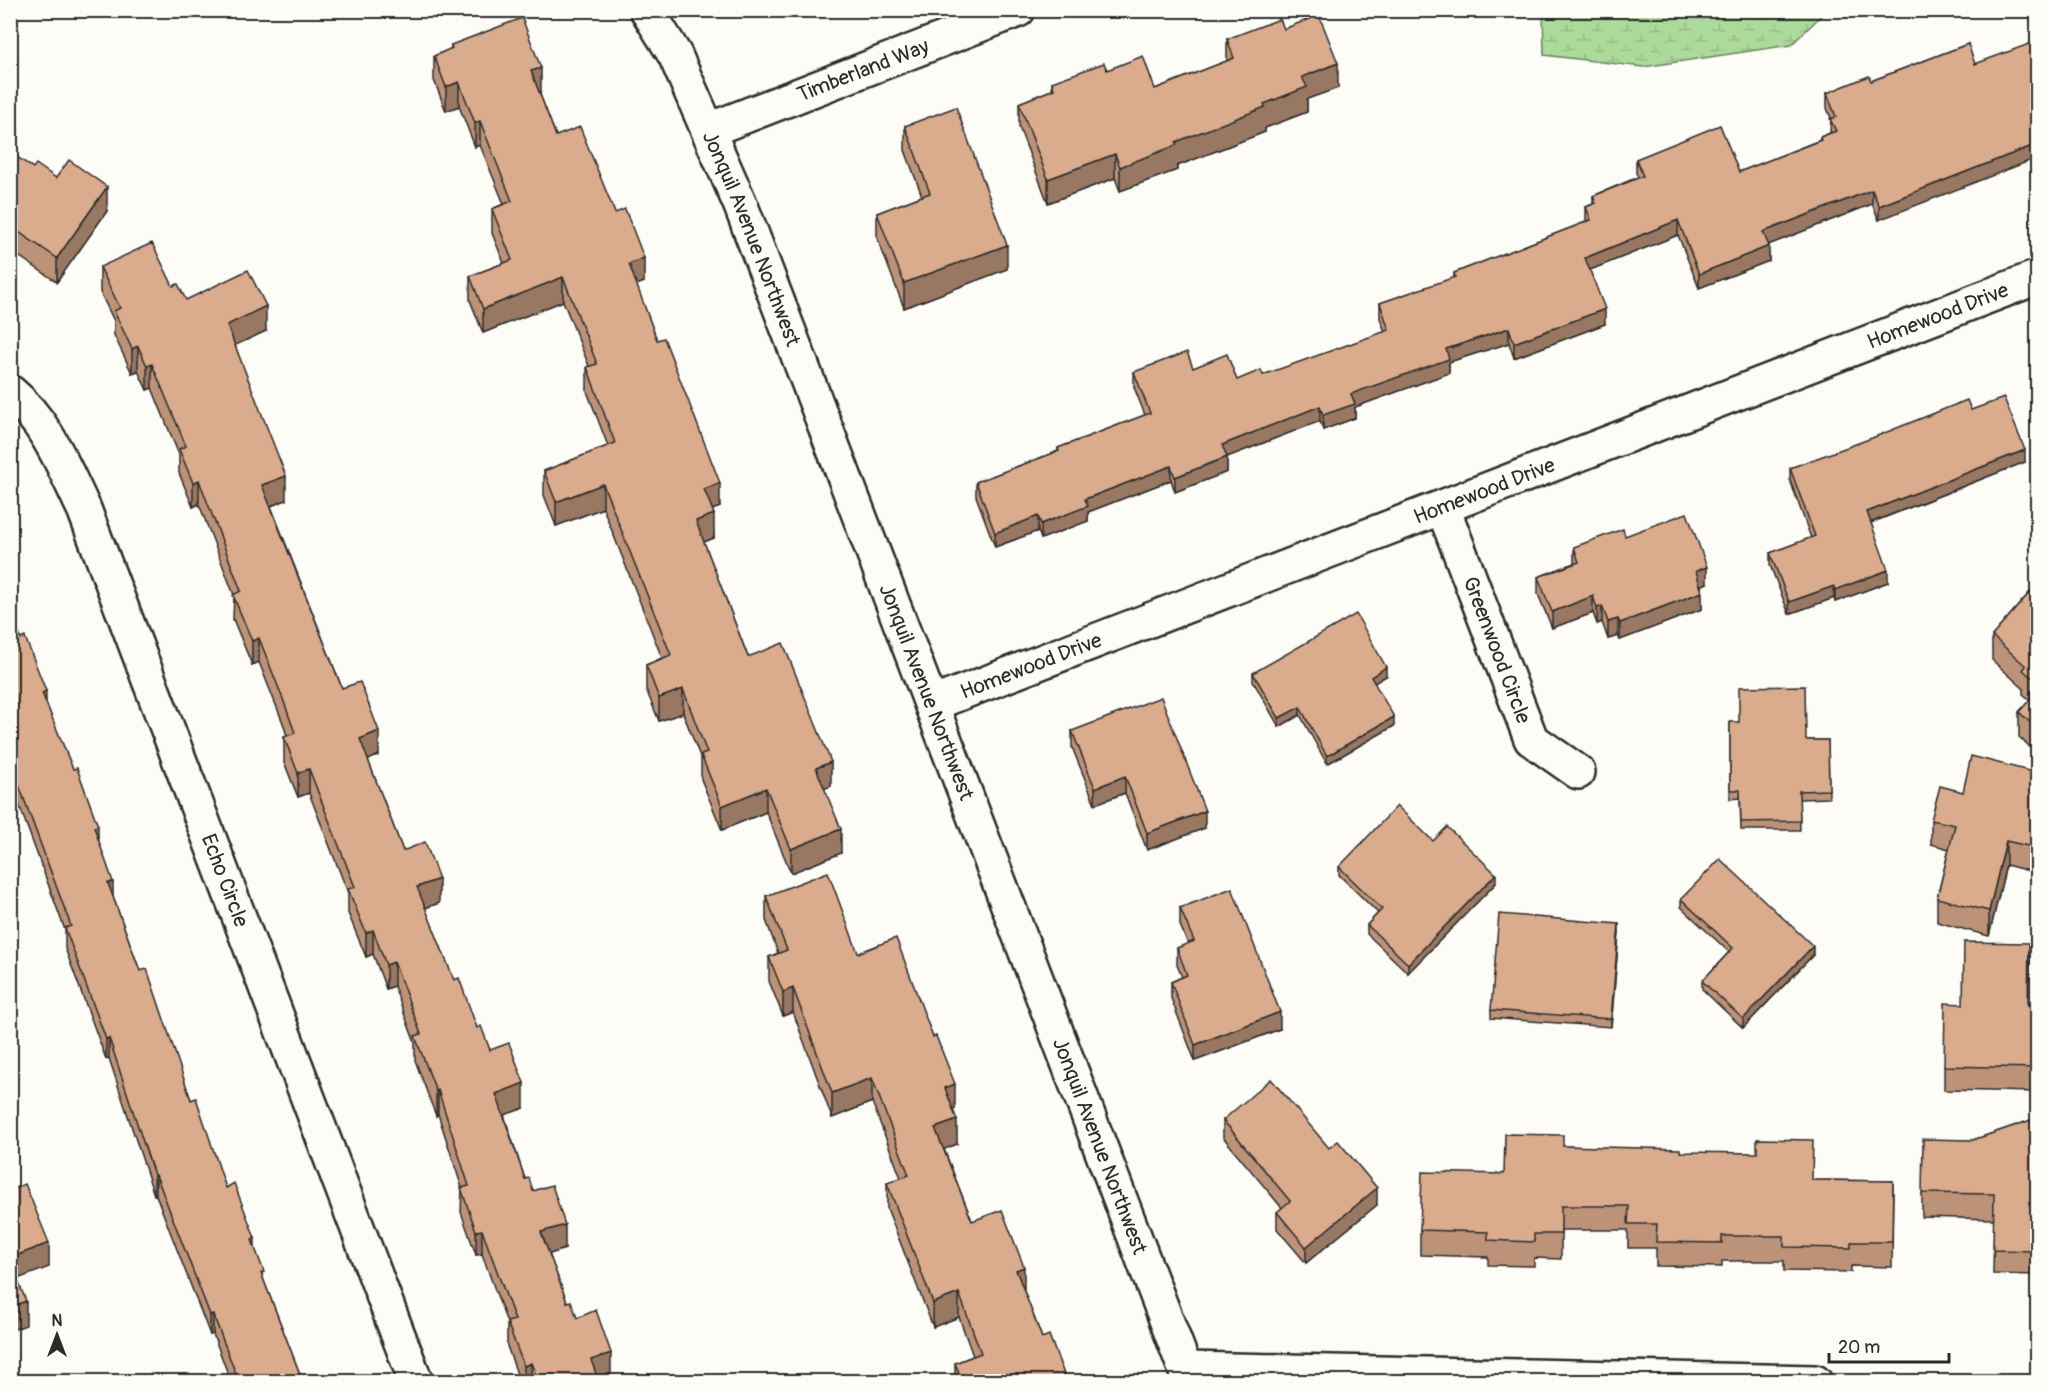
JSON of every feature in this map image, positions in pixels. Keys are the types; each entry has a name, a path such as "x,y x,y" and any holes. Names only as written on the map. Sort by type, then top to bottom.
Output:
{"street":[{"name":"Jonquil Avenue Northwest","path":"647,10 675,55 741,206 1188,1375"},
{"name":"Timberland Way","path":"709,130 1018,10"},
{"name":"Homewood Drive","path":"932,704 2037,277"},
{"name":"Echo Circle","path":"10,392 19,399 52,442 84,509 416,1382"},
{"name":"Greenwood Circle","path":"1443,508 1531,739 1578,772"},
{"path":"1188,1375 1815,1382"}],"green space":[{"path":"1543,10 1826,11 1791,45 1643,67 1544,55"}],"building":[{"path":"1319,15 1338,63 1302,77 1307,87 1264,104 1265,107 1176,142 1177,145 1120,167 1115,154 1048,179 1019,103 1054,89 1052,82 1104,63 1107,70 1143,56 1155,89 1234,58 1227,39 1280,19 1284,29"},
{"path":"522,18 541,68 531,71 556,136 580,127 615,213 625,209 644,258 629,264 657,340 664,338 720,483 704,489 714,514 696,521 748,657 783,643 831,762 816,768 841,829 791,849 766,788 722,806 701,755 707,753 683,689 659,698 646,665 671,655 603,484 556,502 544,471 615,443 587,367 597,364 563,277 483,309 470,276 512,260 492,209 512,201 480,121 475,123 459,82 446,87 434,56 452,48 451,45"},
{"path":"2037,41 2037,144 1879,206 1872,190 1763,232 1769,246 1699,274 1678,220 1585,258 1605,309 1514,343 1509,328 1446,349 1449,359 1351,394 1355,404 1323,415 1320,406 1222,445 1227,457 1175,477 1171,466 1085,499 1088,506 1041,524 1038,516 995,533 976,482 1150,413 1134,372 1187,352 1193,368 1227,354 1237,380 1261,370 1263,375 1389,330 1380,303 1455,277 1454,273 1591,220 1586,207 1596,203 1593,196 1643,176 1636,159 1720,125 1739,172 1821,140 1820,137 1836,131 1830,119 1836,117 1827,93 1869,76 1871,81 1968,44 1975,64"},
{"path":"956,107 1007,245 904,283 877,213 930,193 905,126"},
{"path":"10,152 33,168 36,164 56,178 69,160 107,187 57,258 10,226"},
{"path":"152,243 173,286 178,284 186,300 248,270 266,306 227,325 286,476 262,485 342,688 360,682 379,731 360,739 403,851 425,842 439,879 417,887 454,980 459,978 477,1028 481,1026 490,1050 509,1043 524,1083 496,1094 525,1179 529,1178 533,1191 552,1185 565,1225 541,1232 567,1302 571,1301 577,1318 596,1310 611,1353 591,1360 599,1382 539,1382 531,1363 524,1366 507,1322 515,1320 482,1230 476,1231 461,1188 469,1186 438,1090 436,1091 415,1036 421,1034 394,962 386,965 373,930 366,933 348,889 355,887 309,769 298,773 284,737 295,733 259,638 252,641 233,595 241,591 199,480 193,483 179,449 186,446 152,364 147,366 138,346 132,349 114,311 120,308 100,267"},
{"path":"2004,398 2025,450 1867,512 1888,570 1835,590 1834,586 1789,602 1770,553 1815,536 1790,468 1967,400 1971,410"},
{"path":"1687,513 1707,567 1696,571 1702,592 1620,623 1618,619 1608,622 1602,606 1597,608 1593,596 1552,612 1538,577 1579,562 1574,547 1623,529 1625,536"},
{"path":"2037,584 2037,682 2023,670 2026,666 1992,636"},
{"path":"1356,614 1386,667 1371,677 1394,717 1327,756 1300,707 1279,718 1253,673"},
{"path":"10,625 13,632 18,631 21,639 25,637 46,691 42,693 73,769 77,768 98,826 94,827 113,882 108,883 140,971 147,969 191,1100 196,1098 226,1188 234,1183 255,1238 252,1240 264,1272 261,1273 303,1382 239,1382 213,1314 210,1315 156,1175 154,1175 109,1038 106,1039 65,928 71,926 10,761"},
{"path":"2037,684 2037,729 2019,712 2033,696 2030,693"},
{"path":"1805,686 1806,740 1828,740 1829,790 1799,791 1800,821 1741,822 1740,790 1730,790 1730,722 1739,722 1739,687"},
{"path":"1161,697 1205,811 1147,833 1125,776 1095,788 1072,731"},
{"path":"1971,756 2037,773 2037,848 2006,841 1989,911 1937,898 1955,825 1931,820 1940,786 1963,792"},
{"path":"1397,806 1433,841 1447,827 1496,874 1408,964 1367,925 1382,909 1339,867"},
{"path":"1720,859 1813,946 1743,1019 1702,981 1733,948 1681,899"},
{"path":"828,872 858,953 896,938 933,1037 936,1036 955,1084 945,1088 957,1120 935,1128 972,1221 1002,1210 1024,1267 1016,1270 1042,1338 1049,1335 1067,1382 963,1382 955,1363 981,1353 959,1293 933,1303 887,1183 909,1175 872,1078 832,1093 793,988 783,992 769,957 787,950 766,896"},
{"path":"1232,888 1280,1012 1195,1045 1171,982 1187,975 1177,948 1194,941 1180,908"},
{"path":"1499,914 1619,924 1611,1019 1491,1010"},
{"path":"1964,942 2029,943 2028,1005 2037,1006 2037,1068 1944,1066 1945,1003 1963,1004"},
{"path":"1271,1079 1329,1148 1338,1141 1377,1188 1306,1247 1277,1212 1290,1201 1223,1120"},
{"path":"2037,1118 2037,1251 1993,1250 1994,1194 1922,1193 1923,1139 1973,1140"},
{"path":"1505,1134 1563,1135 1563,1146 1680,1149 1680,1152 1757,1153 1757,1139 1813,1140 1812,1180 1893,1181 1892,1242 1851,1242 1851,1248 1784,1247 1784,1236 1722,1236 1722,1243 1656,1242 1657,1224 1628,1224 1629,1206 1561,1206 1561,1234 1534,1234 1534,1242 1488,1240 1488,1232 1420,1230 1422,1172 1504,1174"},
{"path":"25,1184 49,1243 10,1258 10,1190"},
{"path":"10,1261 26,1301 10,1307"}]}
